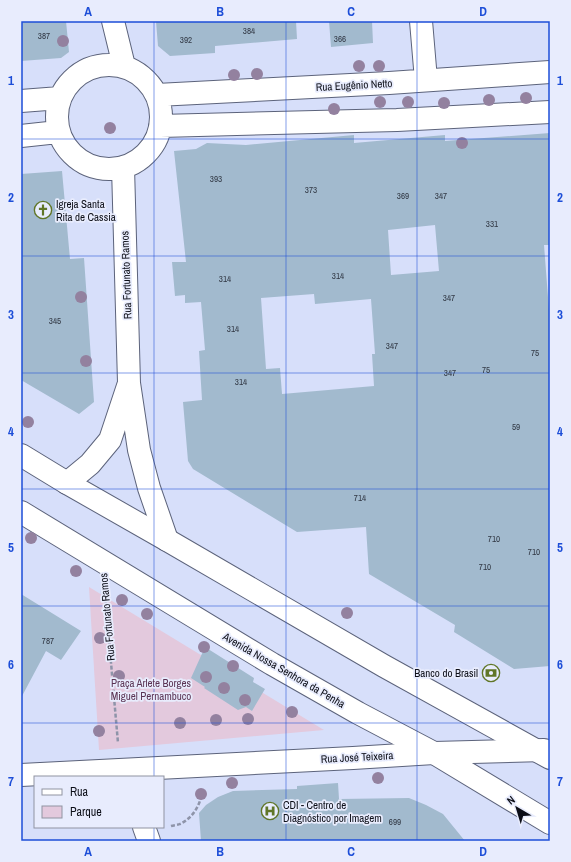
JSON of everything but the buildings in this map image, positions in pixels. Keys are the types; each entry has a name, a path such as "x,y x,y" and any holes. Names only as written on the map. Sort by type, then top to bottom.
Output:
{"street":[{"path":"113,21 124,66"},
{"path":"421,21 426,80"},
{"path":"98,65 124,66 138,72 149,82 157,95 161,111 160,126 156,140 147,152 136,162 123,168 103,169 84,163 68,150 58,132 56,115 60,98 75,76 98,65"},
{"name":"Rua Eugênio Netto","path":"157,95 389,83 550,72"},
{"path":"21,101 60,98"},
{"path":"160,126 397,120 550,112"},
{"path":"21,136 58,132"},
{"name":"Rua Fortunato Ramos","path":"123,168 128,383 139,450 148,488 167,540"},
{"name":"Rua Fortunato Ramos","path":"67,483 90,464 110,440 128,383"},
{"path":"21,456 384,666 546,753"},
{"name":"Avenida Nossa Senhora da Penha","path":"21,512 272,664 434,753 550,823"},
{"name":"Rua José Teixeira","path":"164,775 207,766 434,753 546,753"},
{"path":"21,774 164,775"}],"path":[{"name":"Rua Fortunato Ramos","path":"102,560 122,774"},
{"path":"154,833 180,824 195,811 201,801 207,766"}],"green space":[{"name":"Praça Arlete Borges Miguel Pernambuco","path":"89,587 324,730 99,750"}],"place":[{"name":"Igreja Santa Rita de Cassia","path":"43,210"},
{"name":"Banco do Brasil","path":"491,673"},
{"name":"CDI - Centro de Diagnóstico por Imagem","path":"270,811"}]}
